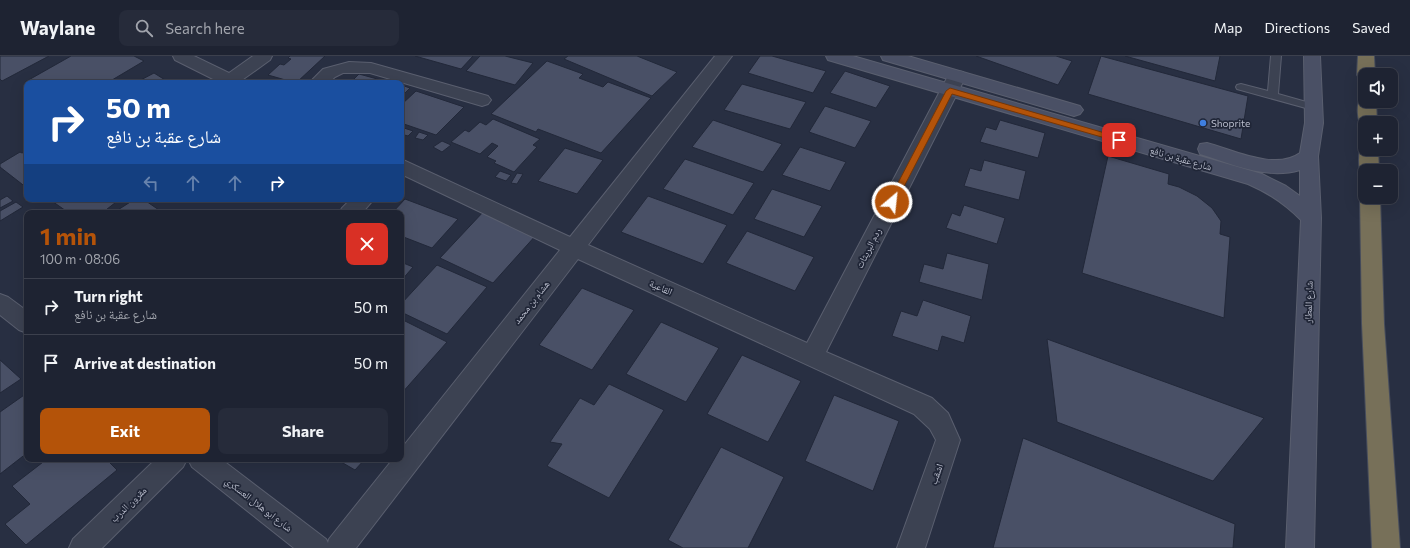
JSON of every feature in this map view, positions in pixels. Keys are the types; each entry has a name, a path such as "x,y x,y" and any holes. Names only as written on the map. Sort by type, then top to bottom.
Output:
{"highway":[{"path":"1366,56 1366,68"},
{"path":"1370,204 1373,324 1386,548"}],"street":[{"path":"181,56 229,80"},
{"path":"235,80 264,56"},
{"name":"هشام بن محمد","path":"338,548 724,56"},
{"name":"شارع عقبة بن نافع","path":"834,56 954,84 1270,167 1285,167 1297,164 1309,156"},
{"name":"شارع عقبة بن نافع","path":"889,56 954,84 1255,179 1278,188 1293,199 1311,218"},
{"name":"شارع المطار","path":"1300,548 1311,218 1309,156 1314,123 1312,56"},
{"path":"320,80 323,76 335,70 352,66 371,68 482,100"},
{"name":"ردم البريثات","path":"812,355 954,84"},
{"name":"القاعية","path":"404,167 574,248 922,406"},
{"path":"352,210 361,202"},
{"path":"0,303 24,322"},
{"name":"اشقب","path":"910,548 948,440 939,421 922,406"},
{"name":"مقرون الدرب","path":"83,548 171,462"},
{"name":"شارع ابو هلال العسكري","path":"205,462 316,548"}],"lane":[{"path":"1272,95 1276,56"},
{"path":"1241,86 1313,107"}],"building":[{"path":"0,56 49,56 2,81 0,79"},
{"path":"71,56 134,56 144,61 112,80 29,80"},
{"path":"290,56 325,56 299,80 286,80 268,75 280,64 284,65 291,59 288,58"},
{"path":"415,56 473,56 461,69"},
{"path":"480,56 505,56 533,63 515,85 466,71"},
{"path":"568,56 637,56 677,72 652,96 564,59"},
{"path":"760,56 772,56 826,71 813,93 748,73"},
{"path":"976,56 1056,56 1072,61 1058,85"},
{"path":"1101,56 1248,96 1241,139 1088,94"},
{"path":"1125,56 1220,56 1215,81"},
{"path":"547,61 583,74 579,78 603,87 608,82 651,98 601,153 538,129 536,132 491,114"},
{"path":"845,71 890,86 876,108 830,93"},
{"path":"154,73 165,80 141,80"},
{"path":"359,74 381,80 353,80"},
{"path":"742,84 806,102 790,129 724,110"},
{"path":"404,86 410,88 404,94"},
{"path":"416,91 464,107 436,135 404,124 404,102"},
{"path":"825,106 871,121 855,148 809,132"},
{"path":"493,119 540,139 533,145 537,147 514,172 494,163 496,161 487,157 498,146 492,143 480,154 451,142 465,130 469,132 480,122 486,125"},
{"path":"713,120 782,144 763,172 692,147"},
{"path":"1000,120 1045,133 1038,158 980,142 986,127 996,130"},
{"path":"404,128 413,131 408,136 404,135"},
{"path":"419,132 428,135 423,140 415,138"},
{"path":"442,141 451,145 442,152 433,147"},
{"path":"800,147 846,162 830,191 782,175"},
{"path":"565,148 603,160 577,194 538,181"},
{"path":"20,152 24,152 24,186 0,167 0,164"},
{"path":"1108,156 1169,174 1168,184 1179,187 1197,196 1212,208 1221,221 1220,234 1230,237 1224,318 1082,273"},
{"path":"685,159 754,183 733,215 663,189"},
{"path":"984,160 1026,171 1019,200 964,186 970,168 981,171"},
{"path":"500,171 511,175 506,181 495,177"},
{"path":"517,173 523,174 517,184 511,183"},
{"path":"772,189 822,206 804,237 754,219"},
{"path":"7,196 13,201 0,208 0,200"},
{"path":"648,196 727,225 703,264 621,232"},
{"path":"405,199 458,219 432,248 404,237 404,210 395,210 404,202"},
{"path":"16,202 23,207 0,221 0,211"},
{"path":"53,202 116,202 106,210 65,210"},
{"path":"130,202 147,202 159,210 118,210"},
{"path":"964,205 1005,218 997,244 946,228 952,213 960,216"},
{"path":"484,211 537,234 493,283 440,258"},
{"path":"747,231 814,257 795,291 726,263"},
{"path":"947,253 989,264 982,300 919,282 924,264 943,269"},
{"path":"404,263 413,267 404,278"},
{"path":"437,265 487,287 447,334 404,313 404,301"},
{"path":"582,288 634,310 592,370 539,345"},
{"path":"923,300 971,316 964,343 942,336 938,351 892,336 901,311 917,316"},
{"path":"404,320 447,342 404,391"},
{"path":"661,322 719,348 686,402 626,374"},
{"path":"1047,339 1264,418 1213,481 1057,422"},
{"path":"742,355 801,381 768,442 707,414"},
{"path":"0,360 21,379 0,393"},
{"path":"609,384 664,410 609,498 547,466 562,444 550,442 580,398 594,405"},
{"path":"24,395 24,455 0,474 0,412"},
{"path":"834,395 899,421 873,491 805,461"},
{"path":"1023,438 1235,524 1233,548 993,548"},
{"path":"721,447 784,477 748,548 683,548 668,540"},
{"path":"43,462 109,462 117,470 26,545 5,524 30,504 12,486"},
{"path":"341,462 362,462 355,470"}],"place":[{"name":"Shoprite","path":"1203,123"}],"route":[{"path":"892,202 950,91 1119,140"}]}
